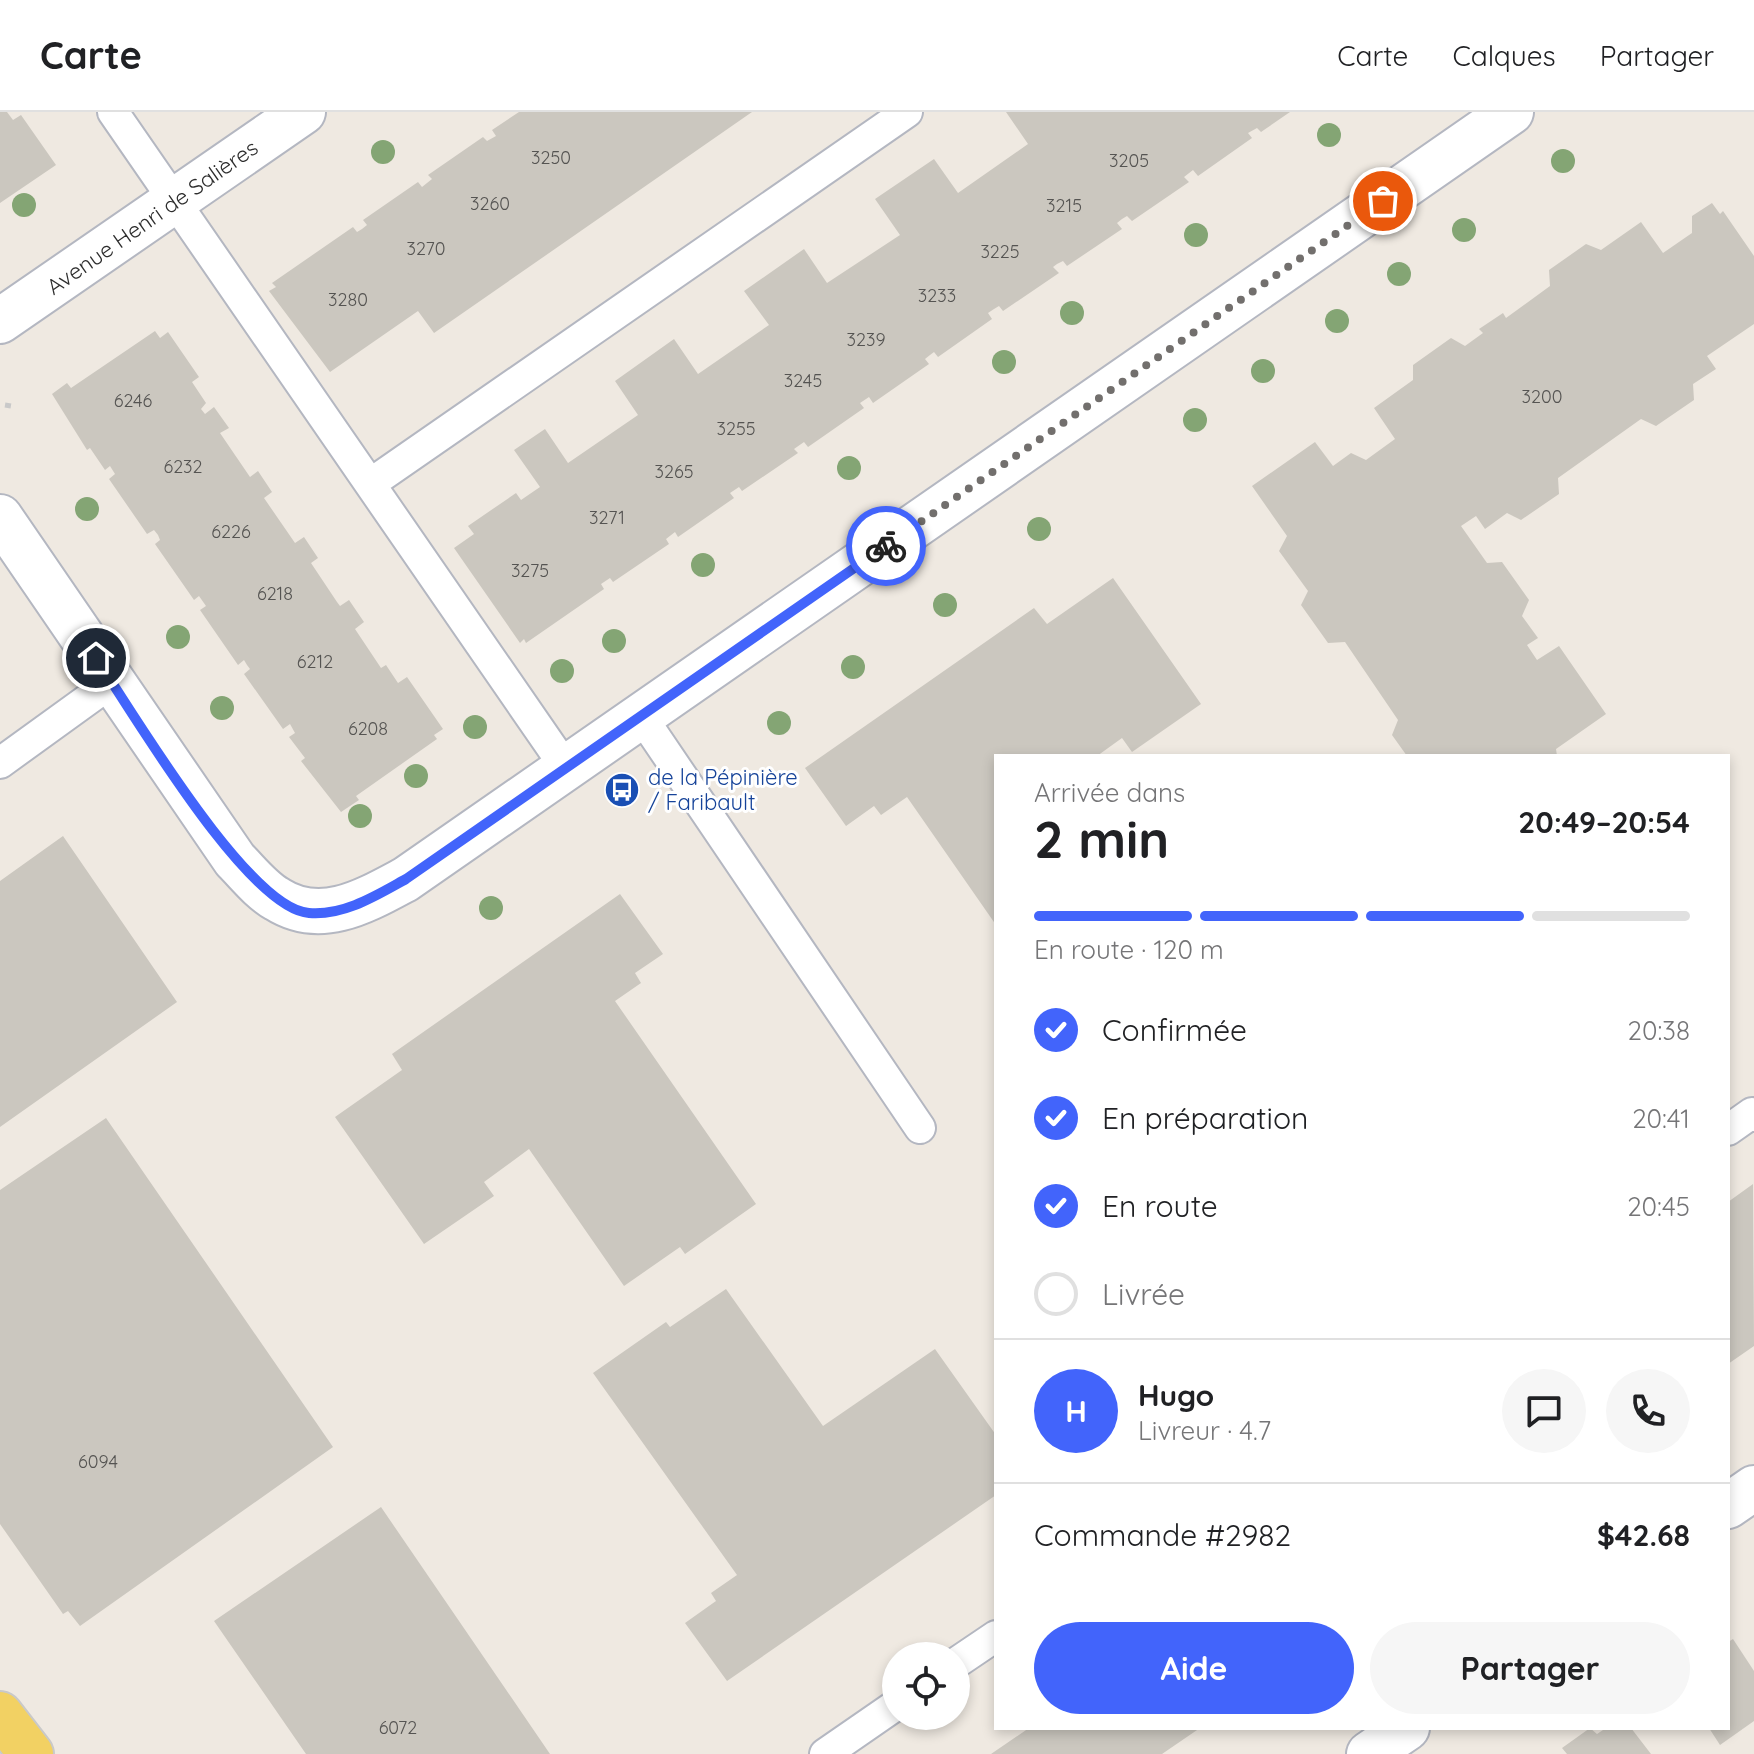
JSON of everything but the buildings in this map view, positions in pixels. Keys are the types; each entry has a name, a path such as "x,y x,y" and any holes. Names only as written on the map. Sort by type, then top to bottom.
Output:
{"main road":[{"path":"0,1714 31,1754"}],"street":[{"name":"Avenue Henri de Salières","path":"0,321 303,112"},
{"path":"0,517 235,860 276,899 308,914 358,905 406,879 1511,112"},
{"path":"1730,1505 1754,1488"},
{"path":"1369,1754 1404,1730"}],"lane":[{"path":"113,112 566,768"},
{"path":"370,484 907,112"},
{"path":"0,763 112,682"},
{"path":"641,716 920,1128"},
{"path":"1730,1129 1752,1113 1754,1116"},
{"path":"970,1654 994,1637"},
{"path":"825,1754 882,1715"}],"way so far":[{"path":"886,546 1383,201"}],"place":[{"name":"de la Pépinière / Faribault","path":"622,790"}],"route":[{"path":"96,658 235,860 276,899 308,914 358,905 406,879 886,546"}]}
